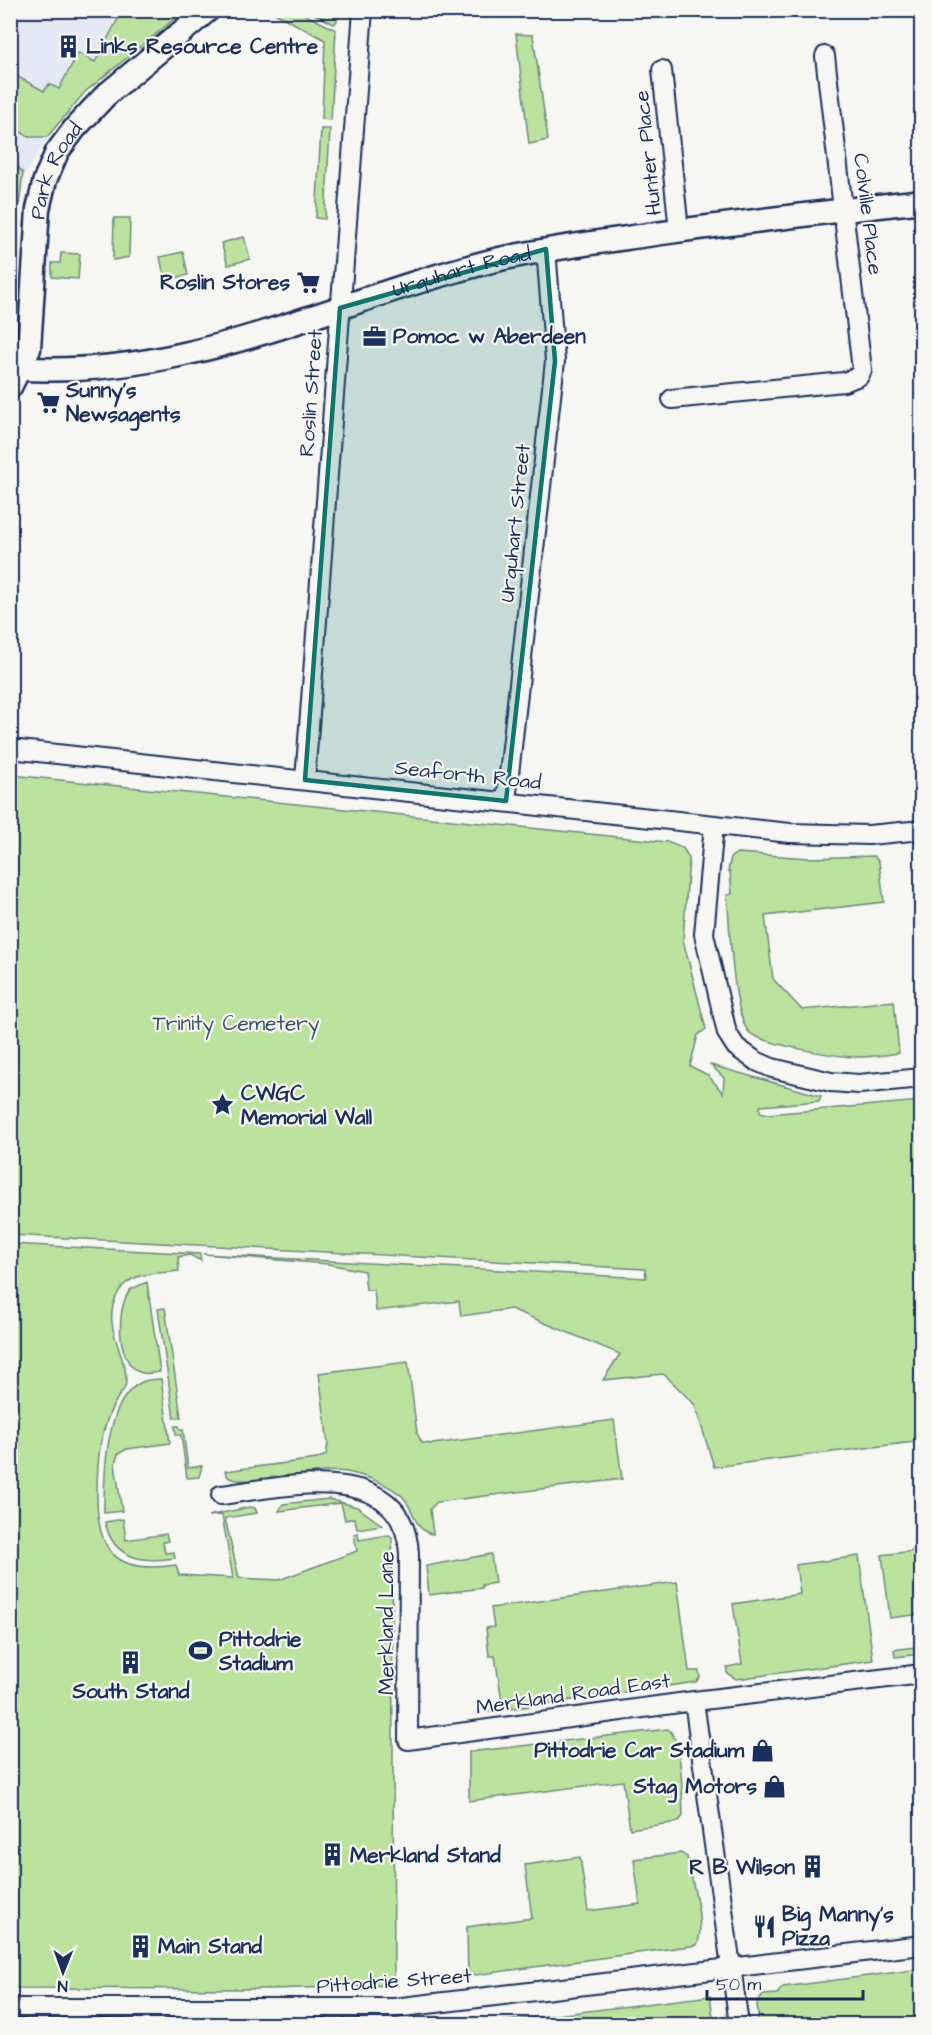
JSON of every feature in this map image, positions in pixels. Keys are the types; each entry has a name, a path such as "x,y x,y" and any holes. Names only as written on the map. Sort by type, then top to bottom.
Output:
{"street":[{"name":"Park Road","path":"14,375 29,350 38,209 45,180 57,152 75,128 106,95 208,10"},
{"name":"Roslin Street","path":"305,780 363,10"},
{"name":"Colville Place","path":"672,399 844,382 859,376 863,357 825,56"},
{"name":"Hunter Place","path":"662,70 679,230"},
{"name":"Urquhart Road","path":"14,375 146,363 203,351 269,333 454,272 546,249 679,230 921,201"},
{"name":"Urquhart Street","path":"506,801 555,361 546,249"},
{"name":"Seaforth Road","path":"10,749 808,834 869,835 921,830"},
{"path":"714,825 704,934 727,1033 736,1047 756,1061 772,1068 831,1082 859,1084 921,1078"},
{"name":"Merkland Lane","path":"221,1495 318,1484 340,1484 361,1490 380,1500 400,1519 407,1535 409,1553 408,1740"},
{"name":"Merkland Road East","path":"408,1740 694,1701 921,1674"},
{"path":"694,1701 739,2025"},
{"name":"Pittodrie Street","path":"10,2008 394,2008 732,1970 921,1945"}],"highlighted area":[{"path":"546,249 555,361 506,801 305,780 340,308"}],"shaded area":[{"path":"11,11 184,11 85,92 50,134 23,178 14,246 11,335"}],"green space":[{"path":"112,11 184,11 85,92 47,137 30,137 11,127 11,73 44,91 49,84 59,89 78,53 95,62 120,15"},
{"path":"271,11 298,11 336,30 331,120 322,119 325,40"},
{"path":"308,11 338,11 337,21 334,24"},
{"path":"516,34 533,35 548,140 529,144"},
{"path":"321,129 330,129 325,219 316,218"},
{"path":"11,158 23,173 14,246 11,338"},
{"path":"114,218 130,218 129,257 113,260"},
{"path":"244,237 250,259 228,265 221,243"},
{"path":"183,252 188,275 165,280 160,257"},
{"path":"61,253 80,254 78,279 52,277 52,263 60,263"},
{"name":"Trinity Cemetery","path":"11,775 667,842 683,848 689,858 683,940 706,1029 698,1035 690,1066 708,1075 723,1093 724,1078 711,1065 821,1096 819,1101 760,1106 760,1112 768,1114 921,1101 921,1441 714,1467 695,1405 667,1377 663,1374 603,1380 620,1354 511,1309 461,1316 459,1301 376,1311 374,1290 366,1290 364,1271 328,1264 203,1254 646,1278 645,1269 11,1235"},
{"path":"737,853 809,858 874,856 879,862 884,902 765,916 773,979 802,1010 894,1001 899,1053 863,1057 834,1055 767,1041 748,1031 738,1005 735,986 727,895 732,894 730,871 728,871 731,857"},
{"name":"Pittodrie Stadium","path":"10,1244 200,1254 201,1261 190,1255 178,1257 179,1271 145,1275 130,1281 118,1293 113,1306 113,1331 126,1376 125,1387 113,1407 103,1433 98,1462 97,1492 100,1530 105,1544 113,1554 124,1562 138,1566 176,1565 179,1575 233,1578 222,1515 208,1516 250,1507 255,1508 257,1513 225,1518 239,1578 279,1580 357,1551 354,1534 358,1533 359,1540 389,1535 392,1538 394,1985 269,1989 11,1988"},
{"path":"147,1282 160,1372 142,1373 130,1364 125,1355 120,1331 126,1297 131,1289"},
{"path":"165,1308 181,1417 174,1418 158,1309"},
{"path":"408,1362 417,1433 422,1443 433,1444 614,1420 622,1479 437,1502 430,1509 433,1534 422,1529 406,1501 396,1491 362,1476 335,1471 248,1480 228,1477 225,1471 317,1459 326,1455 328,1444 319,1373"},
{"path":"161,1379 170,1443 127,1449 118,1454 115,1464 122,1511 104,1513 106,1461 113,1422 120,1405 129,1391 142,1382"},
{"path":"175,1426 183,1430 188,1468 202,1466 199,1477 187,1478 181,1435 176,1435"},
{"path":"329,1499 357,1507 382,1525 357,1529 355,1518 345,1520 341,1503 279,1511 283,1504"},
{"path":"123,1519 126,1540 166,1534 168,1541 163,1542 165,1553 174,1552 175,1558 140,1559 122,1551 109,1534 105,1522"},
{"path":"921,1550 921,1614 890,1618 882,1555"},
{"path":"491,1554 495,1583 482,1585 482,1588 429,1595 426,1566"},
{"path":"859,1556 873,1660 736,1679 727,1673 727,1667 742,1664 733,1604 800,1594 796,1565"},
{"path":"677,1582 689,1671 699,1671 700,1677 696,1682 488,1712 484,1709 484,1704 502,1701 495,1656 489,1656 486,1628 494,1627 491,1608"},
{"path":"921,1646 921,1654 895,1657 894,1650"},
{"path":"668,1729 677,1745 681,1770 683,1816 678,1822 630,1829 623,1781 469,1801 469,1752"},
{"path":"681,1853 687,1857 697,1902 700,1926 697,1945 468,1976 467,1927 532,1918 525,1865 580,1857 588,1911 640,1904 634,1859"},
{"path":"921,1969 921,2024 759,2024 757,2004 763,1995 777,1994 783,1987"},
{"path":"710,1996 714,2024 658,2024 657,2020 623,2024 482,2024"}],"place":[{"name":"Links Resource Centre","path":"68,46"},
{"name":"Roslin Stores","path":"308,282"},
{"name":"Pomoc w Aberdeen","path":"375,336"},
{"name":"Sunny's Newsagents","path":"48,402"},
{"name":"CWGC Memorial Wall","path":"223,1105"},
{"name":"Pittodrie Stadium","path":"201,1651"},
{"name":"South Stand","path":"131,1663"},
{"name":"Pittodrie Car Stadium","path":"762,1750"},
{"name":"Stag Motors","path":"775,1786"},
{"name":"Merkland Stand","path":"332,1855"},
{"name":"R B Wilson","path":"813,1867"},
{"name":"Big Manny's Pizza","path":"764,1926"},
{"name":"Main Stand","path":"140,1946"}]}
